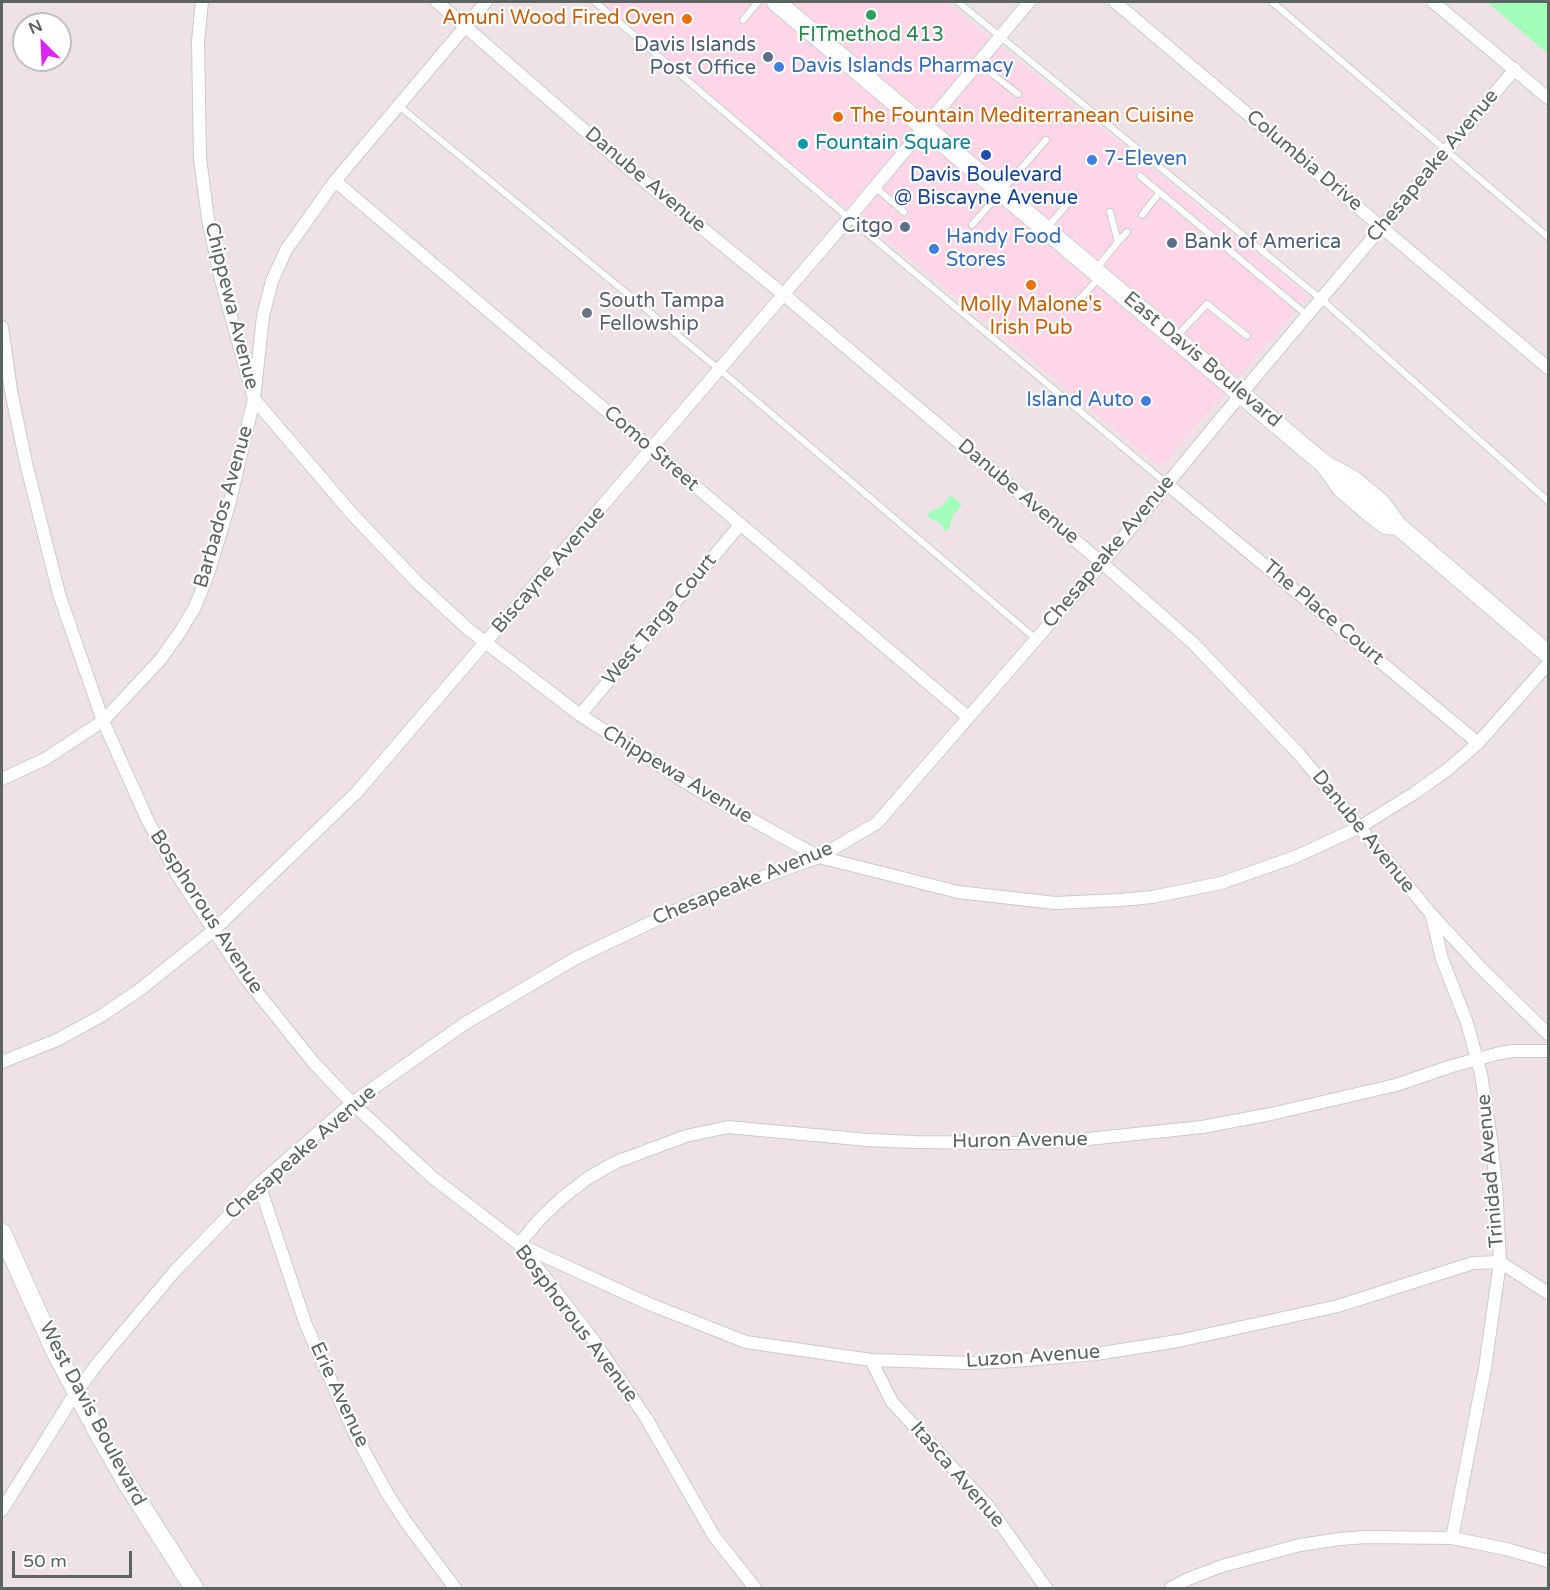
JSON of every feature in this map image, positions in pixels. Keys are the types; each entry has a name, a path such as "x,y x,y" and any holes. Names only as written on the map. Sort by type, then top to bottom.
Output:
{"street":[{"name":"Chippewa Avenue","path":"202,2 198,42 200,159 208,219 221,280 254,399 353,515 434,598 485,644 580,716 698,790 819,857 958,892 1055,903 1120,900 1185,892 1221,883 1295,857 1360,828 1422,788 1478,743 1548,664"},
{"name":"Danube Avenue","path":"437,2 622,163 783,294 1102,563 1193,643 1299,754 1432,915 1482,969 1548,1034"},
{"name":"Barbados Avenue","path":"2,779 45,759 103,721 160,660 195,607 208,574 229,505 254,399 263,316 272,281 286,250 335,181 486,2"},
{"name":"East Davis Boulevard","path":"776,2 1324,464 1352,479 1381,503 1398,526 1548,654"},
{"name":"Biscayne Avenue","path":"2,1062 57,1040 101,1016 142,988 213,931 357,792 652,450 1029,2"},
{"name":"Columbia Drive","path":"1115,2 1548,368"},
{"path":"1433,2 1548,98"},
{"name":"Chesapeake Avenue","path":"3,1502 97,1364 174,1272 259,1184 352,1103 464,1024 576,958 694,902 819,857 877,823 1102,563 1241,393 1515,69"},
{"name":"Como Street","path":"335,181 968,717"},
{"name":"Bosphorous Avenue","path":"2,327 11,391 41,529 59,594 103,721 148,821 178,876 213,931 313,1062 352,1103 432,1177 519,1244 594,1341 646,1418 714,1536 755,1588"},
{"name":"The Place Court","path":"1167,484 1478,743"},
{"name":"West Targa Court","path":"580,716 740,525"},
{"name":"Trinidad Avenue","path":"1432,915 1442,959 1467,1023 1477,1059 1491,1139 1500,1262 1485,1368 1452,1538"},
{"name":"Huron Avenue","path":"519,1244 562,1198 607,1167 646,1149 686,1136 728,1128 857,1140 914,1142 1019,1143 1079,1140 1202,1127 1310,1107 1396,1085 1477,1059 1513,1051 1548,1051"},
{"name":"Erie Avenue","path":"259,1184 306,1325 354,1432 387,1493 455,1588"},
{"name":"West Davis Boulevard","path":"2,1233 77,1392 128,1485 194,1588"},
{"name":"Luzon Avenue","path":"519,1244 647,1303 746,1342 871,1360 970,1363 1096,1354 1179,1341 1338,1306 1473,1263 1500,1262"},
{"path":"1500,1262 1548,1293"},
{"name":"Itasca Avenue","path":"871,1360 892,1402 988,1506 1046,1588"},
{"path":"1171,1588 1222,1566 1300,1545 1366,1537 1452,1538 1506,1549 1548,1561"}],"lane":[{"path":"595,2 1167,484"},
{"path":"743,20 758,2"},
{"path":"958,2 1321,299 1548,501"},
{"path":"1272,2 1548,237"},
{"path":"978,62 1018,94"},
{"path":"398,106 720,370 1036,639"},
{"path":"972,225 1046,140"},
{"path":"1140,176 1307,315"},
{"path":"875,187 904,212"},
{"path":"1142,215 1160,192"},
{"path":"1046,228 1075,195"},
{"path":"1110,212 1118,242"},
{"path":"1074,305 1127,232"},
{"path":"1176,338 1207,304 1247,336"}],"shaded area":[{"path":"599,2 946,2 1309,296 1160,467 867,223 803,176"},
{"path":"1487,2 1548,2 1548,54 1499,12"},
{"path":"951,495 962,505 953,515 949,529 945,531 939,522 928,517 929,512 941,507"}],"place":[{"name":"FITmethod 413","path":"871,15"},
{"name":"Amuni Wood Fired Oven","path":"687,19"},
{"name":"Davis Islands Post Office","path":"768,57"},
{"name":"Davis Islands Pharmacy","path":"779,67"},
{"name":"The Fountain Mediterranean Cuisine","path":"838,117"},
{"name":"Fountain Square","path":"803,144"},
{"name":"Davis Boulevard @ Biscayne Avenue","path":"986,155"},
{"name":"7-Eleven","path":"1092,160"},
{"name":"Citgo","path":"905,227"},
{"name":"Bank of America","path":"1172,243"},
{"name":"Handy Food Stores","path":"934,249"},
{"name":"Molly Malone's Irish Pub","path":"1031,285"},
{"name":"South Tampa Fellowship","path":"587,313"},
{"name":"Island Auto","path":"1146,401"}]}
